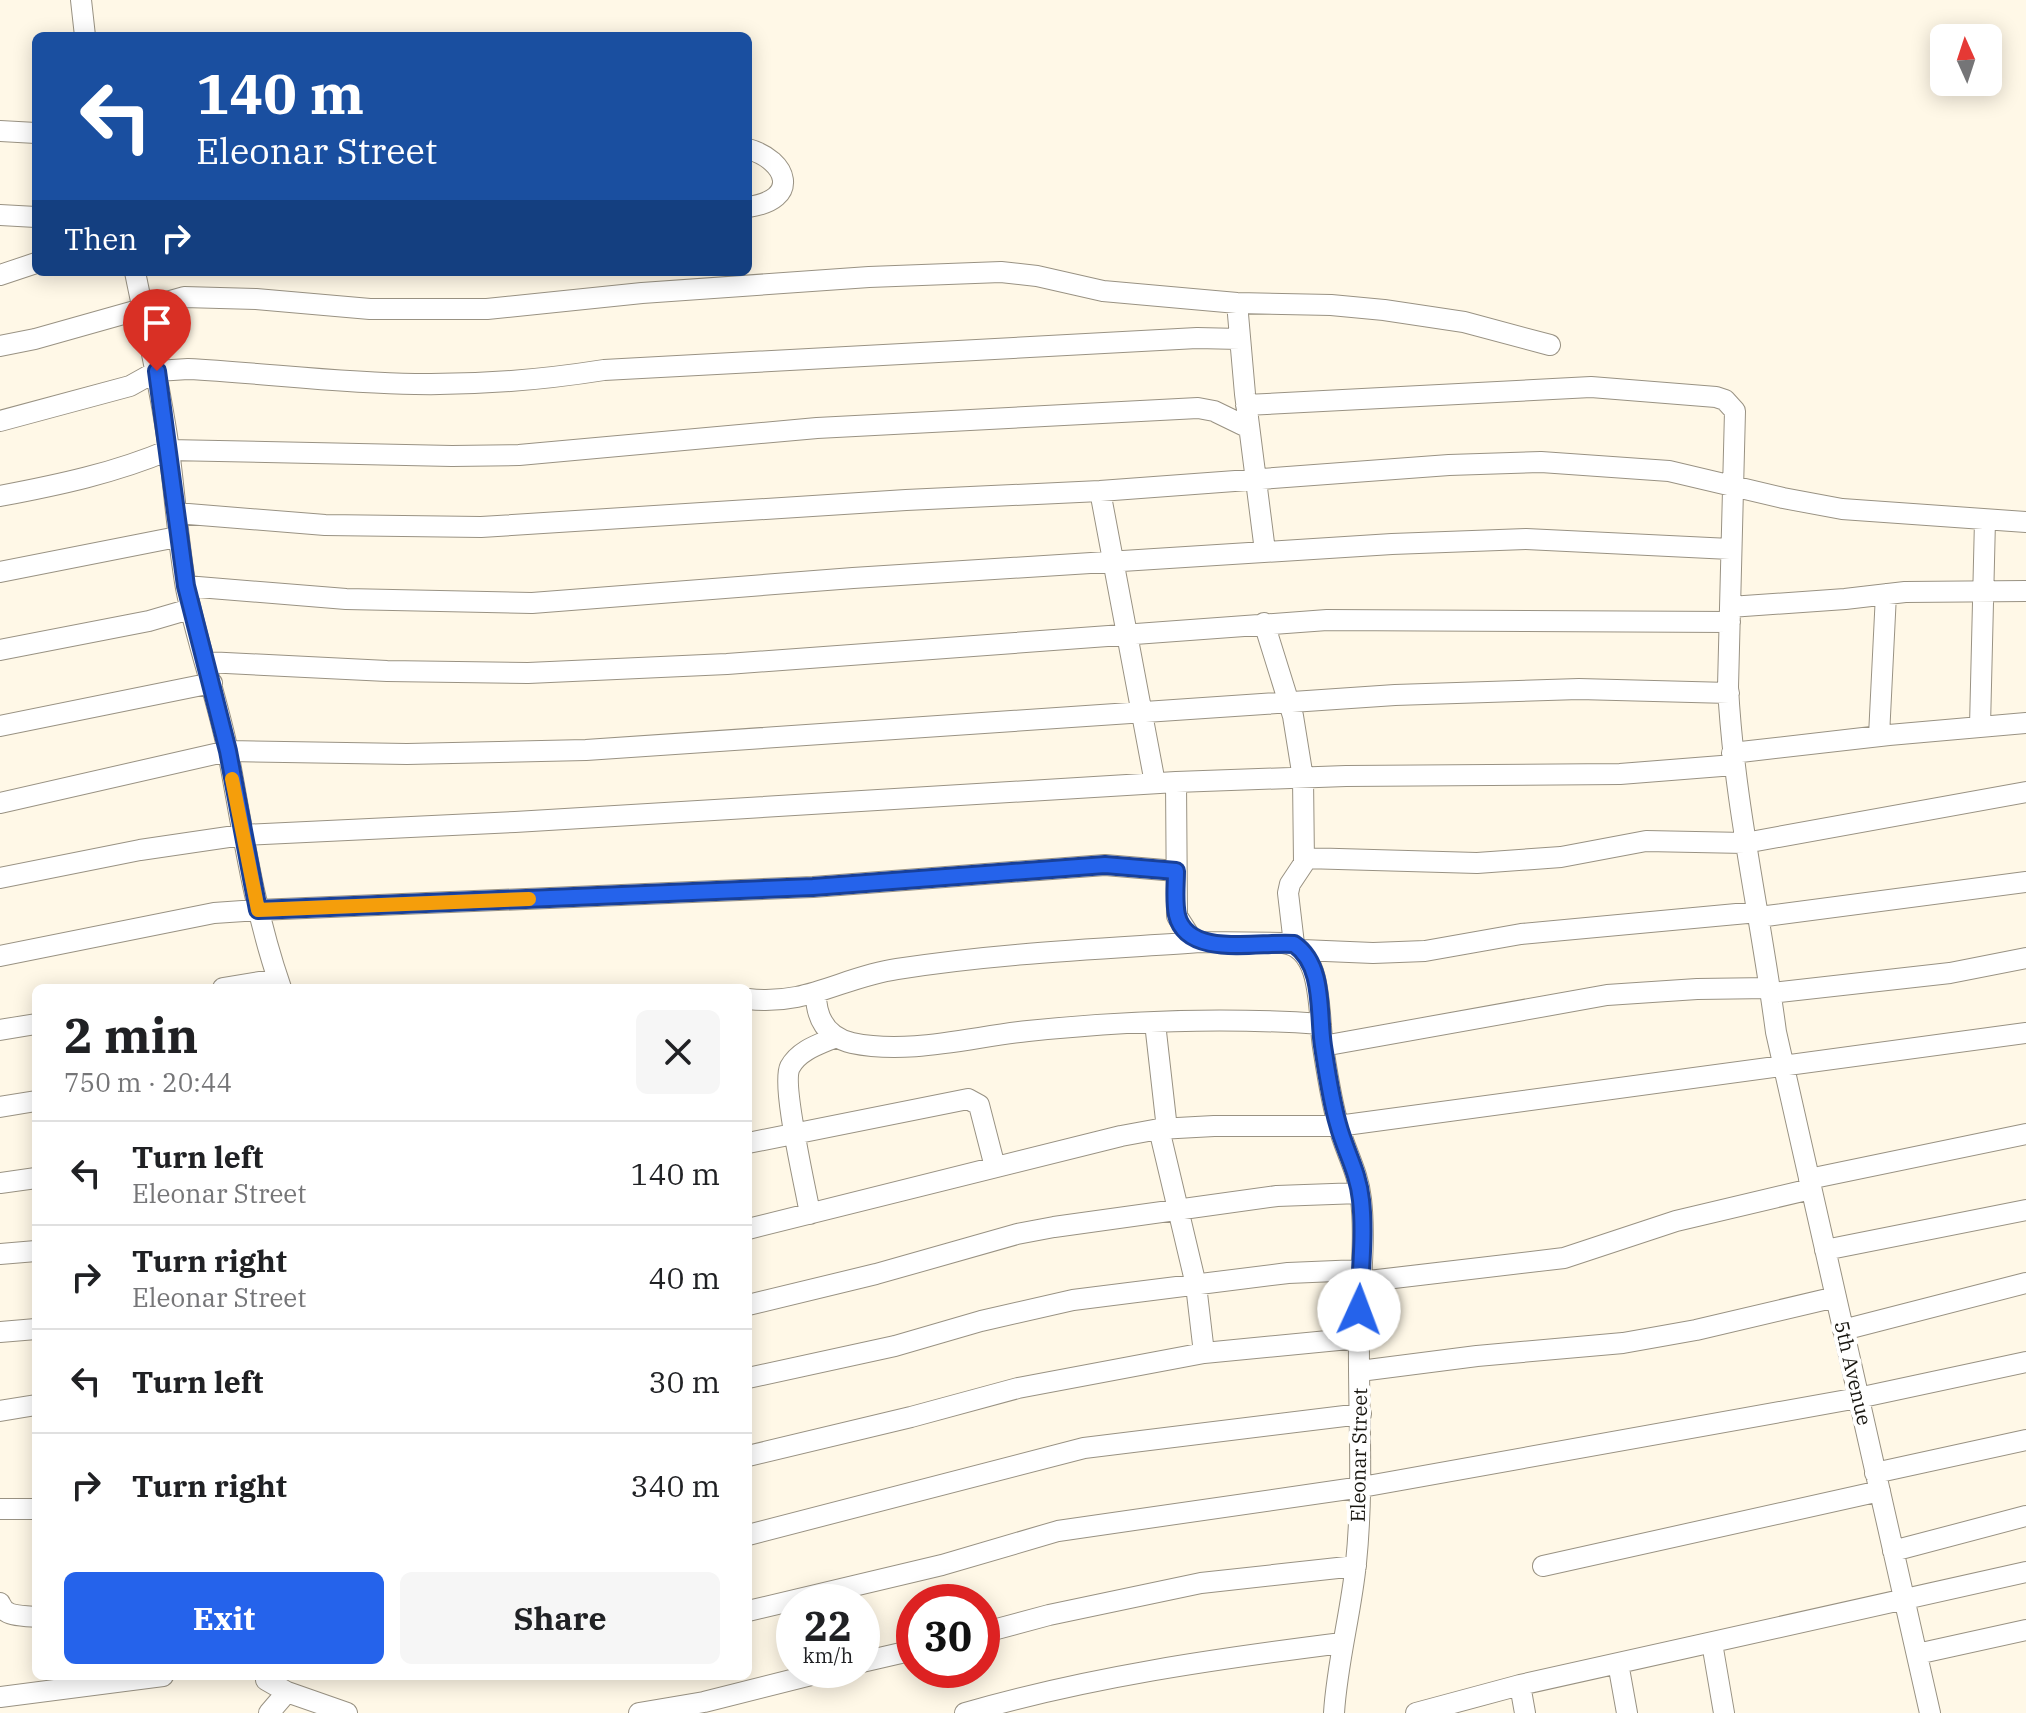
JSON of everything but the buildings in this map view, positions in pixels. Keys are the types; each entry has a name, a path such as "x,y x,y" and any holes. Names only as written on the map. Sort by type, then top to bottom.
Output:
{"street":[{"path":"81,0 85,32"},
{"path":"0,131 32,133"},
{"path":"752,151 768,158 776,166 783,186 780,195 773,201 752,206"},
{"path":"0,215 32,217"},
{"path":"0,275 32,264"},
{"path":"0,346 184,297 256,299 355,308 487,309 642,293 869,277 1001,272 1037,276 1103,291 1237,303 1372,308 1464,322 1550,345"},
{"path":"136,276 157,371 169,450 177,537 190,609 212,683 258,910 279,984"},
{"path":"1237,303 1246,405 1265,551"},
{"path":"0,421 130,386 157,371 188,369 413,384 476,383 551,378 604,370 1197,338 1240,339"},
{"name":"5th Avenue","path":"1246,405 1591,387 1716,397 1725,400 1735,411 1729,693 1733,759 1745,843 1776,1032 1930,1713"},
{"path":"0,496 134,465 169,450 519,455 817,428 1198,408 1214,411 1249,428"},
{"path":"176,513 325,525 481,527 1100,491 1449,465 1541,462 1669,471 1842,509 2026,522"},
{"path":"1100,491 1155,783"},
{"path":"1980,726 1985,520"},
{"path":"0,572 177,537"},
{"path":"186,586 346,599 532,603 1265,551 1526,539 1730,549"},
{"path":"206,662 387,671 528,673 727,664 1264,623 1730,615 1886,594 2026,591"},
{"path":"1879,736 1886,594"},
{"path":"0,650 149,621 190,609"},
{"path":"1264,623 1297,733 1303,778 1304,858 1477,863 1561,857 1646,841 1745,843 2026,792"},
{"path":"0,726 212,683"},
{"path":"0,803 228,751 407,754 586,750 1411,694 1579,689 1729,693"},
{"path":"0,878 140,850 242,835 1176,782 1620,774 1879,736 2026,723"},
{"path":"1176,782 1177,916 1191,938 1202,942"},
{"name":"Eleonar Street","path":"1304,858 1288,893 1298,947 1312,968 1317,988 1323,1046 1338,1126 1351,1155 1362,1218 1359,1338 1362,1487 1356,1566 1333,1713"},
{"path":"0,956 214,913 813,887 1089,866 1134,866 1176,871"},
{"path":"752,999 777,1001 816,994 866,976 913,966 1015,954 1202,942 1373,953 1425,951 1521,934 1759,915 2026,882"},
{"path":"1323,1046 1607,995 1697,989 1770,990 1950,973 2026,958"},
{"path":"816,994 819,1020 836,1037 851,1043 912,1045 1027,1031 1155,1023 1270,1020 1321,1024"},
{"path":"1155,1023 1163,1129 1196,1285 1204,1353"},
{"path":"0,1030 32,1025"},
{"path":"752,1228 1087,1143 1163,1129 1258,1124 1338,1126 2026,1033"},
{"path":"810,1214 788,1080 789,1068 807,1050 836,1037"},
{"path":"752,1142 968,1099 979,1105 995,1167"},
{"path":"0,1107 32,1102"},
{"path":"752,1377 895,1346 1073,1300 1288,1273 1360,1276 1564,1258 1676,1221 1810,1184 2026,1134"},
{"path":"0,1183 32,1179"},
{"path":"752,1304 876,1274 1017,1234 1277,1196 1360,1193"},
{"path":"1825,1250 2026,1210"},
{"path":"0,1254 32,1251"},
{"path":"1843,1330 2026,1283"},
{"path":"1360,1371 1477,1356 1623,1343 1696,1330 1836,1297"},
{"path":"0,1332 32,1329"},
{"path":"752,1455 1018,1388 1204,1353 1359,1338"},
{"path":"752,1610 942,1565 1058,1531 1362,1487 1858,1398 2026,1362"},
{"path":"0,1411 32,1406"},
{"path":"752,1534 1084,1448 1361,1414"},
{"path":"1543,1566 1878,1482 2026,1440"},
{"path":"0,1509 32,1509"},
{"path":"1893,1551 2026,1516"},
{"path":"1000,1628 1201,1583 1356,1566"},
{"path":"1416,1713 1520,1685 2026,1572"},
{"path":"0,1603 5,1612 32,1616"},
{"path":"1917,1654 2026,1630"},
{"path":"965,1713 1080,1683 1188,1663 1342,1643"},
{"path":"1712,1643 1724,1713"},
{"path":"1618,1663 1627,1713"},
{"path":"0,1697 132,1680"},
{"path":"269,1680 287,1692 347,1713"},
{"path":"639,1713 716,1700 776,1684"},
{"path":"1520,1685 1525,1713"},
{"path":"269,1713 287,1692"}],"slow traffic":[{"path":"232,779 258,910 529,899"}],"route":[{"path":"157,371 169,450 177,537 190,609 228,751 258,910 813,887 1105,865 1176,871 1177,916 1191,938 1219,944 1294,944 1302,950 1312,968 1338,1126 1358,1176 1362,1218 1359,1310"}]}
